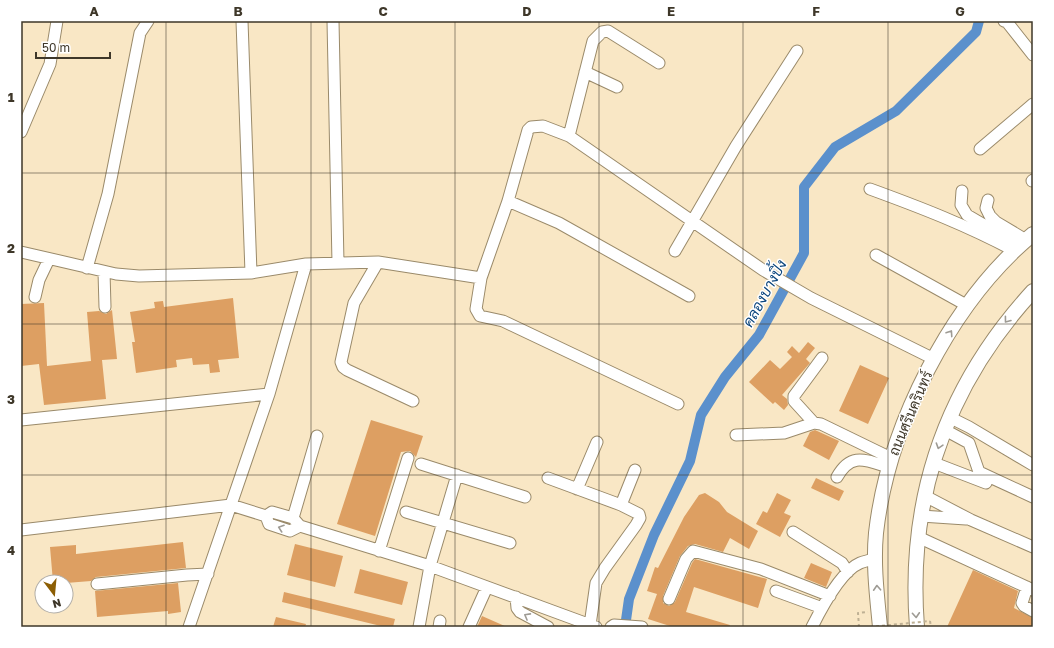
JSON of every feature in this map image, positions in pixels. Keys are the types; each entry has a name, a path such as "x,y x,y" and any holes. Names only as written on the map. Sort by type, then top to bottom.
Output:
{"main road":[{"name":"ถนนศรีนครินทร์","path":"880,627 875,559 880,508 890,462 903,424 934,359 968,306 995,272 1024,243"},
{"path":"917,627 915,590 918,537 921,516 934,463 947,423 958,397 990,345 1009,317 1033,291"}],"street":[{"path":"21,132 50,64 58,21"},
{"path":"87,268 110,187 140,33 148,21"},
{"path":"242,21 251,272"},
{"path":"333,21 338,264"},
{"path":"1005,22 1033,55"},
{"path":"569,136 593,41 602,32 608,31 659,63"},
{"path":"674,250 736,146 797,51"},
{"path":"585,72 617,87"},
{"path":"980,149 1033,104"},
{"path":"678,404 503,321 480,316 476,309 481,278 508,201 528,130 531,127 542,126 569,136 763,270 811,298 934,359"},
{"path":"870,189 944,216 976,230 1024,243"},
{"path":"962,191 961,205 967,215 1024,243"},
{"path":"988,200 986,208 990,216 1024,243"},
{"path":"508,201 559,223 689,296"},
{"path":"21,252 104,272 139,276 251,272 306,264 378,262 481,278"},
{"path":"876,255 968,306"},
{"path":"35,296 39,280 49,259"},
{"path":"378,262 354,303 341,362 343,367 347,370 413,401"},
{"path":"189,627 269,394 306,264"},
{"path":"104,272 105,307"},
{"path":"814,424 794,401 794,396 822,358"},
{"path":"21,420 269,394"},
{"path":"947,423 969,427 1033,465"},
{"path":"947,423 969,443 979,472 1033,496"},
{"path":"736,435 784,433 814,424 835,430 890,462"},
{"path":"21,530 231,505 266,516 269,524 290,531 297,522 317,436"},
{"path":"577,489 597,442"},
{"path":"379,551 408,458"},
{"path":"837,477 842,467 854,460 863,459 890,462"},
{"path":"934,463 967,474 1033,504"},
{"path":"421,464 525,497"},
{"path":"621,505 635,470"},
{"path":"419,627 430,566 457,475"},
{"path":"297,522 379,551 430,566 593,626 596,583 640,518 639,514 621,505 548,478"},
{"path":"925,496 970,520 1033,547"},
{"path":"406,512 510,543"},
{"path":"921,516 970,520"},
{"path":"793,532 842,564 848,572"},
{"path":"918,537 1030,588 1022,603 1024,606 1033,611"},
{"path":"669,599 686,559 693,551 760,569 830,596"},
{"path":"812,627 820,610 848,572 859,563 875,559"},
{"path":"96,584 208,574"},
{"path":"469,627 487,587"},
{"path":"776,591 817,606 820,610"},
{"path":"516,597 517,608 520,612 548,627"},
{"path":"613,626 642,627"}],"path":[{"path":"859,627 858,613 878,610"},
{"path":"870,627 930,621 931,627"}],"building":[{"path":"233,298 239,358 218,360 220,372 210,373 209,364 193,365 192,358 176,360 177,367 136,373 132,342 135,342 130,312 155,308 154,302 163,301 164,307"},
{"path":"44,303 47,366 91,361 87,312 99,311 106,314 112,310 117,359 102,360 106,399 44,405 39,364 21,366 21,304"},
{"path":"808,342 815,348 806,359 810,363 782,395 787,399 788,405 784,410 775,402 773,404 749,382 770,360 780,369 792,357 787,352 792,346 799,353"},
{"path":"860,365 889,378 868,424 839,411"},
{"path":"371,420 423,436 416,457 410,451 401,452 375,536 337,524"},
{"path":"815,430 839,441 829,460 803,446 810,432"},
{"path":"816,478 844,491 839,501 811,488"},
{"path":"705,493 719,502 727,512 758,531 749,549 730,538 723,552 695,544 688,546 680,556 663,596 663,603 669,606 675,602 695,559 767,579 758,608 694,587 686,612 730,625 729,627 673,627 648,619 657,594 647,591 655,567 658,568 684,517 699,495"},
{"path":"777,493 791,500 784,513 791,516 780,537 756,524 763,511 767,513"},
{"path":"183,542 186,568 96,577 91,581 74,582 74,574 52,574 50,547 76,545 76,554"},
{"path":"295,544 343,556 335,587 287,575"},
{"path":"811,563 832,572 826,587 804,578"},
{"path":"360,569 408,582 402,605 354,593"},
{"path":"973,570 1018,591 1014,608 1033,618 1033,627 947,627"},
{"path":"178,583 181,612 168,614 168,611 97,617 95,591"},
{"path":"284,592 395,619 393,627 385,627 282,602"},
{"path":"482,616 507,627 477,627"},
{"path":"276,617 306,624 305,627 273,627"}],"waterway":[{"name":"คลองบางปิ้ง","path":"625,627 629,599 654,535 690,461 701,415 725,377 759,335 804,253 804,187 835,147 896,111 976,32 979,21"}]}
